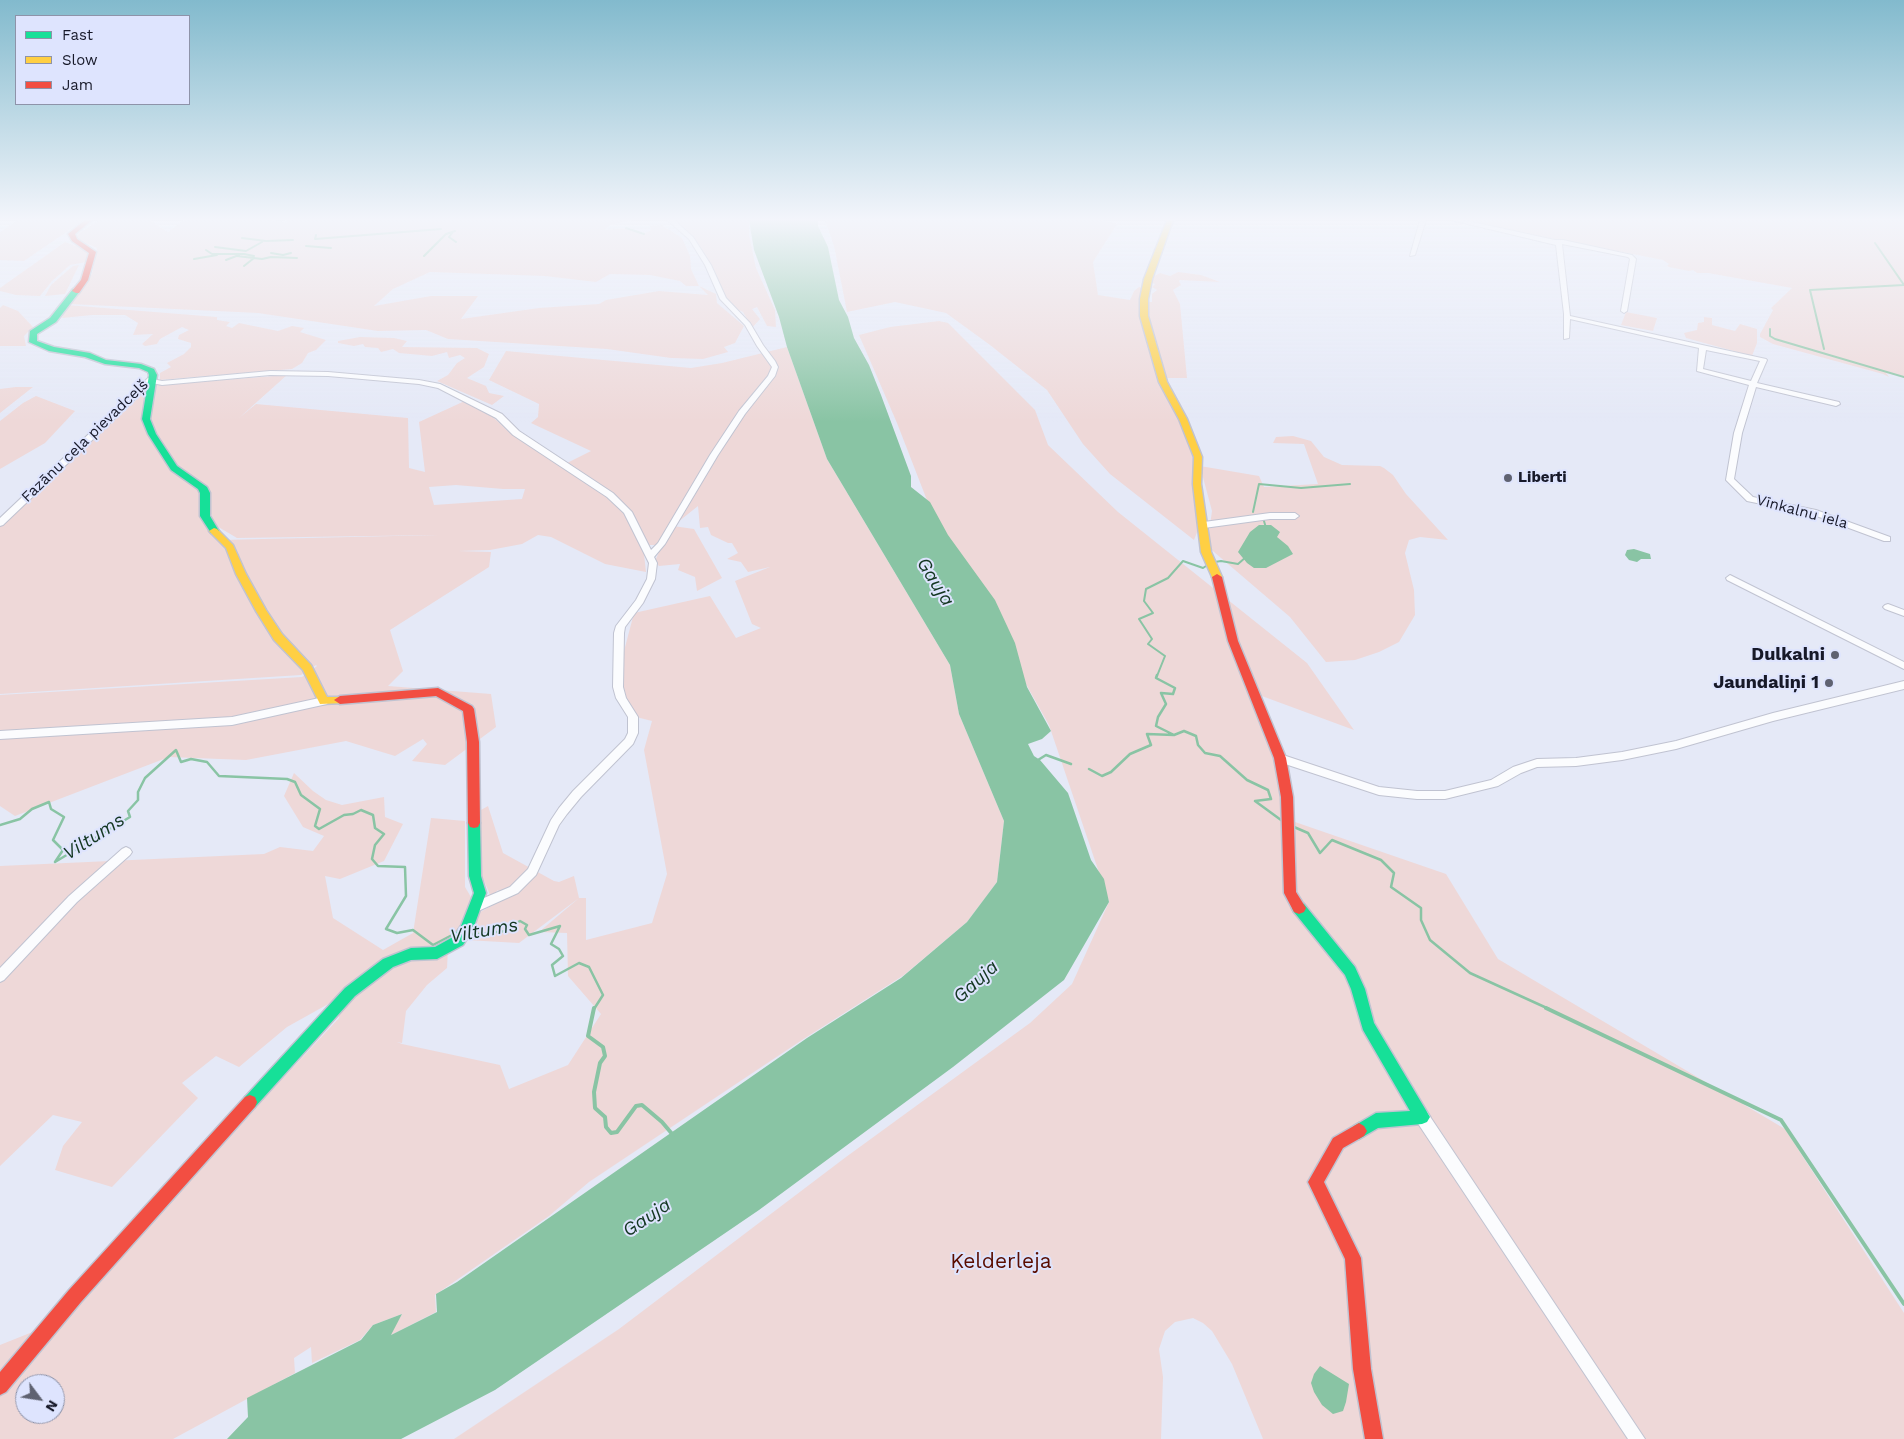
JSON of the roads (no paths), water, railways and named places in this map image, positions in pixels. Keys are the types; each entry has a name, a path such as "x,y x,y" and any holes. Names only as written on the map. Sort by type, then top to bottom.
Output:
{"street":[{"name":"Fazānu ceļa pievadceļš","path":"0,523 151,380 153,375 151,371 141,366 105,362 87,355 52,349 33,342 33,332 53,320 78,287"},
{"path":"650,557 661,544 742,412 771,376 775,367 774,362 760,346 748,324 723,299 718,287"},
{"path":"1146,287 1144,316 1163,382 1183,419 1198,457 1197,484 1204,524 1206,552 1220,585 1233,641 1258,699 1280,758 1287,797 1290,893 1301,912 1350,971 1358,989 1368,1026 1422,1117 1637,1439"},
{"path":"1565,287 1568,316 1566,338"},
{"path":"1624,311 1628,287"},
{"path":"1568,316 1602,322"},
{"path":"1568,316 1702,347 1699,370 1836,404"},
{"name":"Vīnkalnu iela","path":"1702,347 1764,360 1753,384 1738,433 1730,480 1750,499 1813,512 1887,539"},
{"path":"324,701 307,668 278,637 261,611 241,574 230,547 210,526 205,516 205,493 202,487 174,468 152,434 146,420 151,380 162,383 292,372 419,382 440,386 499,416 516,433 610,495 628,512 653,563 651,580 640,601 621,626 618,640 620,651 618,687 621,698 633,717 633,732 629,741 562,811 532,872 514,890 476,907"},
{"path":"1204,524 1270,516 1295,516"},
{"path":"1730,578 1904,666"},
{"path":"1888,607 1904,613"},
{"path":"1280,758 1379,791 1417,795 1445,795 1494,783 1517,770 1537,763 1576,762 1622,756 1676,745 1773,717 1904,684"},
{"path":"0,735 232,721 324,701 438,692 468,709 473,742 475,876 480,893 476,907 458,941 437,953 411,954 388,963 350,992 75,1296 0,1386"},
{"path":"0,976 73,900 126,852"},
{"path":"1374,1439 1362,1369 1353,1258 1316,1182 1338,1143 1376,1121 1422,1117"}],"water":[{"name":"Gauja","path":"768,287 836,287 839,300 848,317 854,338 869,365 881,395 911,476 911,487 930,502 948,535 995,600 1015,643 1027,687 1051,731 1042,739 1028,744 1034,756 1040,760 1068,793 1091,860 1104,879 1109,902 1064,980 953,1067 759,1210 495,1390 401,1439 227,1439 248,1417 247,1398 361,1340 373,1325 402,1314 391,1335 437,1312 436,1294 457,1282 807,1038 901,978 967,922 997,882 1004,821 959,714 950,665 827,459 787,347 779,317"},
{"path":"1259,525 1271,525 1280,532 1277,537 1288,546 1293,554 1266,568 1254,568 1247,563 1238,552 1250,532"},
{"path":"1634,549 1650,554 1651,559 1641,559 1637,562 1629,560 1625,555 1627,550"},
{"path":"1320,1366 1349,1384 1343,1411 1333,1414 1322,1405 1314,1392 1311,1383 1314,1374"}],"waterway":[{"path":"1824,349 1810,290 1864,287"},
{"path":"1770,329 1770,336 1775,339 1904,377"},
{"path":"1253,512 1259,484 1301,488 1350,484"},
{"path":"1264,521 1266,528"},
{"path":"1215,562 1221,561 1238,564 1246,557"},
{"path":"1157,676 1165,656 1148,644 1152,639 1139,619 1153,613 1144,601 1146,589 1168,578 1183,561 1203,568 1206,566"},
{"path":"1157,675 1156,678 1175,688 1173,694 1161,693 1166,704 1158,717 1156,726 1174,735"},
{"path":"1174,735 1184,731 1196,736 1198,745 1205,753 1220,756 1247,780 1268,790 1271,799 1255,801 1281,820"},
{"path":"1089,769 1102,776 1111,772 1130,754 1151,745 1147,734 1174,735"},
{"name":"Viltums","path":"0,825 20,819 32,809 49,802 51,809 64,817 53,840 63,850 55,862 130,817 128,811 138,800 138,792 145,778 176,750 181,762 191,759 207,762 219,776 287,779 295,782 301,795 320,809 315,826 319,829 344,815 353,814 361,810 373,815 375,828 384,834 375,845 372,859 378,866 405,867 406,896 386,929 397,933 413,930 433,945 454,934"},
{"path":"1038,760 1046,755 1071,764"},
{"path":"1294,827 1308,833 1320,853 1332,840 1381,860 1394,873 1391,887 1421,908 1421,920 1430,940 1470,973 1549,1009"},
{"name":"Viltums","path":"469,935 506,931 507,928 520,921 527,925 525,929 529,935 560,926 551,944 559,949 563,956 552,965 555,976 579,963 589,967 603,995 594,1009"},
{"name":"Viltums","path":"594,1008 588,1036 603,1047 605,1056 600,1063 594,1092 595,1108 605,1117 606,1127 611,1133 617,1132 636,1106 642,1105 662,1122 673,1135"},
{"path":"1546,1008 1781,1120 1904,1304"}],"place":[{"name":"Liberti","path":"1508,478"},
{"name":"Dulkalni","path":"1835,655"},
{"name":"Jaundaliņi 1","path":"1829,683"}],"park label":[{"name":"Ķelderleja","path":"1001,1262"}]}
